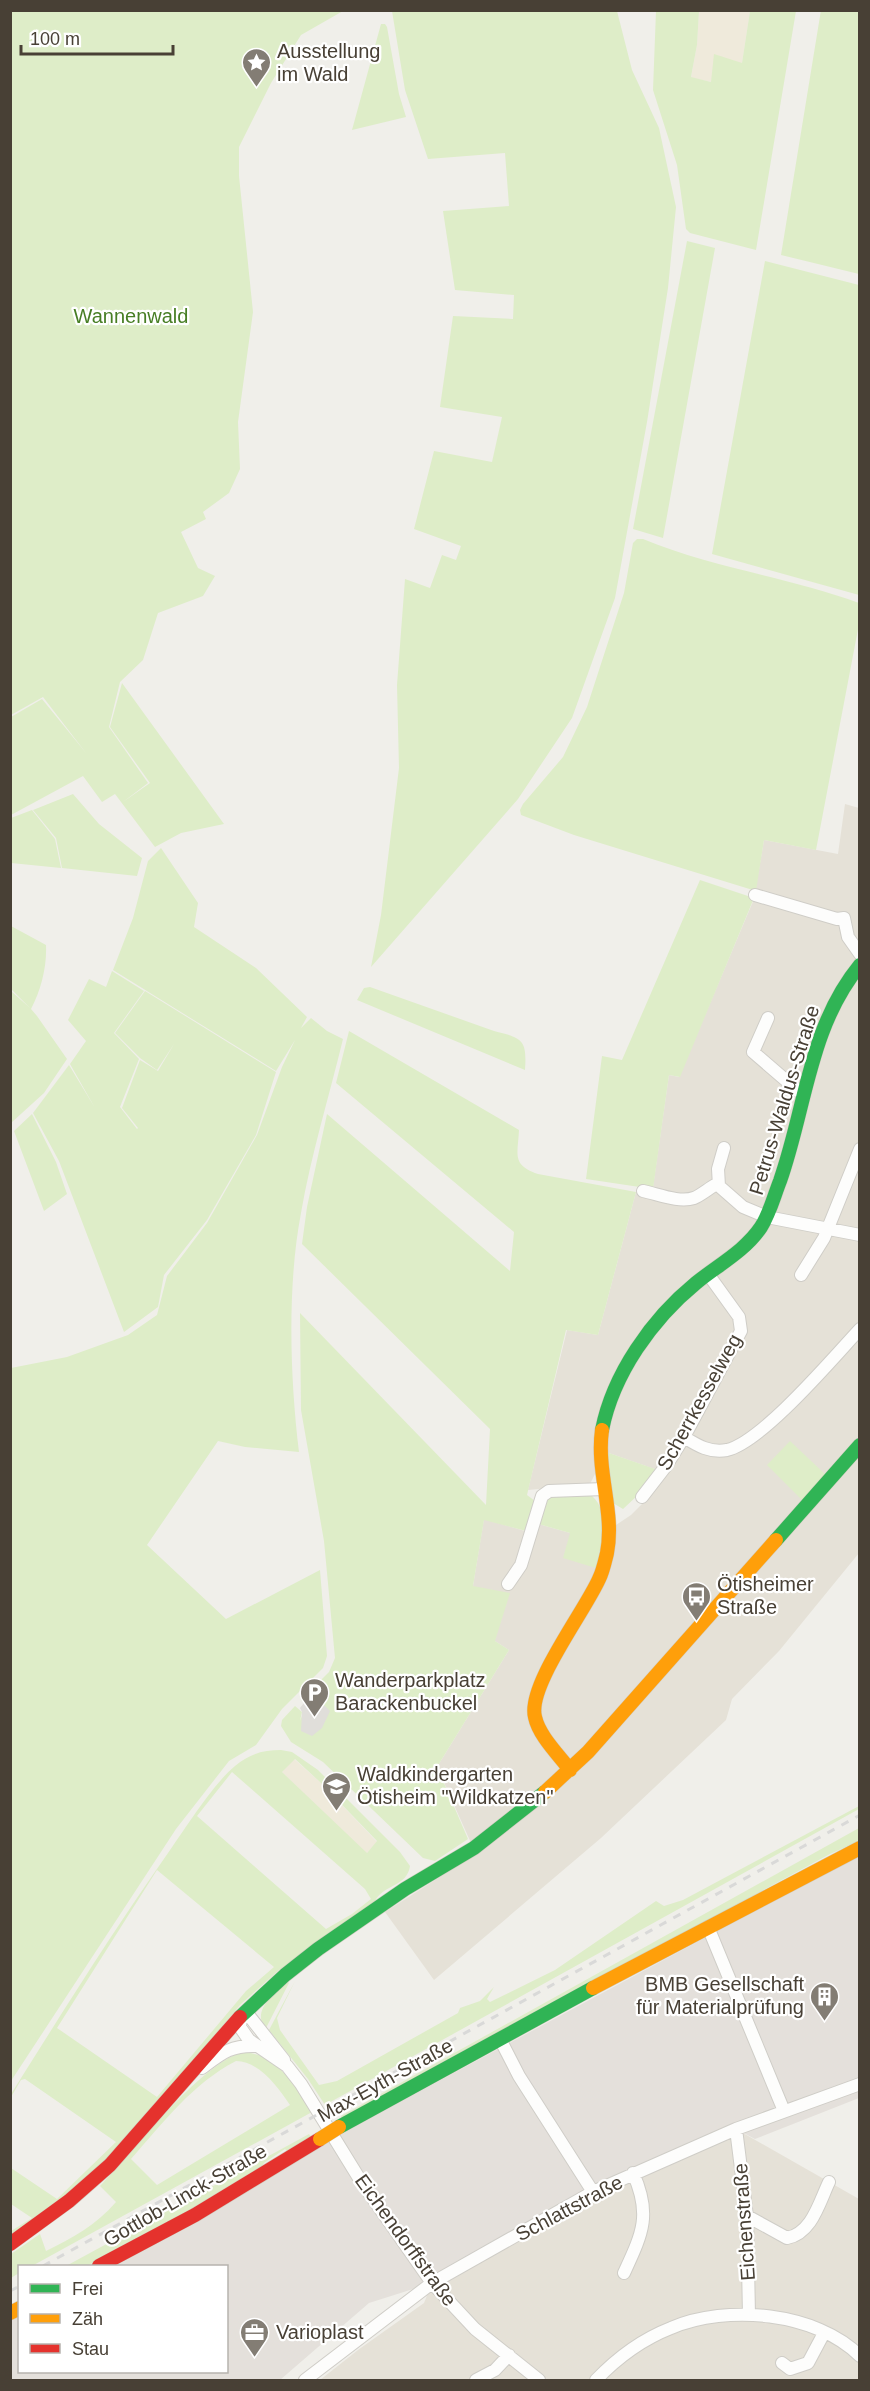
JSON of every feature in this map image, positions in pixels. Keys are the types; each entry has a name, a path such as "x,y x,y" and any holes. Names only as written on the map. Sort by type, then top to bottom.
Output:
{"street":[{"path":"755,895 837,919 844,918 849,937 860,954"},
{"name":"Petrus-Waldus-Straße","path":"570,1770 542,1732 535,1719 533,1705 541,1682 599,1579 608,1542 600,1454 601,1432 606,1413 621,1377 648,1335 687,1291 750,1243 767,1217 794,1139 804,1095 827,1019 842,987 860,965"},
{"path":"768,1018 753,1052 804,1095"},
{"path":"719,1186 718,1169 724,1148"},
{"path":"801,1275 828,1228 830,1218 860,1149"},
{"path":"643,1191 667,1195 676,1200 697,1197 715,1185 743,1207 767,1217 860,1235"},
{"name":"Scherrkesselweg","path":"642,1497 666,1466 684,1437 741,1331 739,1317 708,1274"},
{"path":"684,1437 706,1449 719,1451 741,1444 764,1428 860,1329"},
{"path":"10,2244 53,2216 122,2153 243,2014 285,1976 319,1949 430,1874 473,1849 518,1815 570,1770 860,1445"},
{"path":"508,1584 521,1565 542,1496 549,1491 604,1489"},
{"name":"Max-Eyth-Straße","path":"290,2157 320,2139 337,2133 500,2039 860,1848"},
{"path":"708,1927 784,2111"},
{"path":"243,2014 240,2027 243,2034 256,2046 287,2066"},
{"name":"Eichendorffstraße","path":"243,2014 280,2053 287,2066 337,2133 362,2183 432,2283 475,2329 539,2380"},
{"path":"500,2039 519,2076 593,2192"},
{"path":"180,2086 226,2050 241,2046 256,2046"},
{"name":"Schlattstraße","path":"305,2380 432,2283 593,2192 736,2129 860,2084"},
{"name":"Eichenstraße","path":"736,2129 747,2216 749,2315"},
{"name":"Gottlob-Linck-Straße","path":"101,2265 195,2215 290,2157"},
{"path":"624,2273 645,2222 644,2204 633,2173"},
{"path":"747,2216 787,2238 796,2236 808,2226 829,2182"},
{"path":"596,2380 607,2369 650,2338 674,2326 707,2318 749,2315 790,2320 825,2333 860,2356"},
{"path":"782,2363 790,2369 808,2364 825,2333"},
{"path":"476,2380 495,2370 509,2355"}],"shaded area":[{"path":"699,11 750,11 742,63 712,82 691,78 697,45"},
{"path":"845,804 859,808 859,1553 779,1651 732,1699 726,1720 601,1838 434,1980 385,1912 476,1854 437,1767 509,1650 495,1641 473,1586 484,1519 532,1533 535,1523 570,1533 616,1525 631,1515 648,1498 666,1473 606,1452 590,1484 528,1490 567,1330 598,1335 636,1192 652,1194 669,1075 679,1077 754,899 764,840 838,854"},
{"name":"Wanderparkplatz Barackenbuckel","path":"314,1701 330,1711 322,1728 312,1736 301,1731 302,1712 300,1708 304,1703 307,1705"},
{"name":"Waldkindergarten Ötisheim \"Wildkatzen\"","path":"294,1759 320,1782 377,1842 366,1854 282,1772"},
{"path":"859,1855 859,2098 755,2139 736,2129 633,2173 432,2283 369,2303 280,2380 11,2380 11,2320 18,2316 18,2373 228,2373 228,2265 115,2265 355,2126"},
{"path":"736,2129 859,2199 859,2380 320,2380 424,2303 432,2283 593,2192"}],"green space":[{"name":"Wannenwald","path":"11,10 343,11 301,35 271,83 239,147 239,176 253,312 238,422 240,469 229,493 203,512 206,519 181,532 198,568 215,576 203,596 158,613 143,660 120,682 109,727 148,783 123,802 150,783 110,727 122,683 224,824 181,833 155,847 115,794 102,802 83,776 11,815 11,717 42,699 86,753 43,697 11,715"},
{"path":"821,10 859,11 859,274 781,255"},
{"path":"392,11 617,11 632,70 659,128 676,207 668,288 647,422 615,598 572,718 518,799 371,967 381,915 399,768 397,685 405,579 430,588 442,555 456,560 461,546 414,529 434,451 492,462 502,417 440,407 453,316 513,319 514,295 455,290 443,211 509,206 505,153 428,159 405,90"},
{"path":"656,11 699,11 697,45 691,77 711,82 714,54 742,63 750,11 796,11 756,250 690,233 686,229 677,165 653,90"},
{"path":"381,24 387,27 399,94 406,117 352,130"},
{"path":"687,241 715,248 663,538 633,529"},
{"path":"765,261 859,285 859,595 712,554"},
{"path":"637,539 643,539 696,558 805,586 859,603 859,624 816,850 764,840 756,891 574,835 521,815 520,810 523,804 563,757 587,707 624,593 633,543"},
{"path":"73,794 99,824 142,858 137,876 62,868 56,838 33,810"},
{"path":"32,810 55,839 61,868 11,863 11,818"},
{"path":"161,848 198,903 194,927 256,968 307,1017 301,1028 311,1018 327,1031 343,1039 310,1170 297,1241 291,1332 299,1452 245,1447 218,1441 147,1545 226,1619 320,1570 327,1656 323,1668 282,1709 256,1745 229,1761 176,1829 11,2081 11,1368 67,1357 128,1335 157,1315 167,1276 207,1223 257,1135 282,1067 295,1040 276,1071 113,970 133,918 148,861"},
{"path":"700,880 754,898 680,1077 669,1075 653,1189 586,1179 602,1056 622,1060"},
{"path":"11,926 46,945 43,978 31,1009 67,1059 44,1093 11,1123 11,991 30,1008 11,989"},
{"path":"112,971 144,991 114,1033 139,1059 120,1107 137,1129 122,1108 140,1060 158,1071 174,1044 157,1070 140,1058 115,1033 145,991 276,1072 256,1135 207,1220 164,1275 158,1307 124,1332 59,1161 33,1113 69,1065 95,1108 70,1064 86,1041 68,1020 89,979 106,987"},
{"path":"370,987 517,1039 524,1046 525,1070 357,1000 364,988"},
{"path":"349,1031 519,1130 518,1158 529,1171 636,1192 598,1335 566,1330 527,1495 535,1501 526,1531 484,1520 473,1586 510,1593 495,1641 509,1650 437,1767 468,1839 435,1861 423,1858 323,1762 291,1742 281,1726 282,1720 295,1706 302,1712 300,1721 306,1705 301,1700 329,1672 335,1658 324,1541 301,1410 300,1313 486,1505 490,1429 302,1244 307,1207 327,1114 510,1271 514,1232 336,1083"},
{"path":"32,1114 56,1162 67,1194 44,1211 14,1131"},
{"path":"790,1441 827,1476 804,1502 767,1465"},
{"path":"606,1452 658,1470 638,1495 623,1509 613,1503"},
{"path":"588,1493 601,1508 603,1518 599,1569 563,1558 570,1533 535,1523 547,1497"},
{"path":"274,1750 292,1752 318,1770 400,1852 410,1866 408,1873 400,1882 379,1895 375,1901 279,1970 240,2005 150,2113 83,2183 11,2238 11,2231 32,2218 11,2204 11,2168 57,2199 116,2142 25,2079 21,2080 11,2097 11,2094 127,1912 209,1795 240,1762 256,1754","holes":["295,1759 377,1841 367,1853 282,1772","232,1772 365,1889 371,1899 352,1914 326,1929 197,1816","157,1870 274,1967 246,1991 157,2097 57,2028"]},
{"path":"859,1806 859,1809 325,2105 308,2079 269,2030 295,1981 277,2018 280,2030 319,2085 337,2081 458,2013 460,2008 480,2001 494,1987 487,1999 490,2002 555,1970 656,1901 664,1906 683,1900"},
{"path":"859,1828 859,1841 830,1854 342,2118 341,2116"},
{"path":"288,1982 265,2030 261,2015 263,2009 271,1997"},
{"path":"242,2052 254,2054 265,2058 284,2073 312,2112 34,2265 18,2265 18,2274 11,2278 11,2254 40,2234 46,2251 84,2230 116,2202 100,2186 167,2111 205,2074","holes":["236,2061 252,2065 267,2076 290,2105 157,2185 131,2159 179,2105 220,2070"]},
{"path":"309,2134 311,2137 288,2152 285,2149 264,2163 260,2170 192,2210 89,2265 68,2265"}],"railway":[{"path":"45,2265 860,1815"},
{"path":"10,2291 18,2287"}],"traffic: fast":[{"path":"602,1430 607,1409 625,1368 664,1313 696,1283 755,1236 764,1222 789,1153 819,1041 843,989 860,965"},
{"path":"776,1540 860,1445"},
{"path":"240,2017 285,1975 318,1949 405,1889 474,1848 545,1792"},
{"path":"339,2127 593,1988"}],"traffic: slow":[{"path":"570,1770 537,1724 535,1703 548,1668 592,1593 607,1553 609,1522 601,1461 602,1430"},
{"path":"545,1792 588,1752 776,1540"},
{"path":"593,1988 860,1848"},
{"path":"320,2139 339,2127"},
{"path":"10,2313 18,2309"}],"traffic: jam":[{"path":"10,2244 69,2201 110,2165 240,2017"},
{"path":"101,2265 195,2215 320,2139"}],"place":[{"name":"Ausstellung im Wald","path":"256,88"},
{"name":"Ötisheimer Straße","path":"696,1622"},
{"name":"Wanderparkplatz Barackenbuckel","path":"314,1718"},
{"name":"Waldkindergarten Ötisheim \"Wildkatzen\"","path":"336,1812"},
{"name":"BMB Gesellschaft für Materialprüfung","path":"825,2022"},
{"name":"Varioplast","path":"255,2358"}]}
